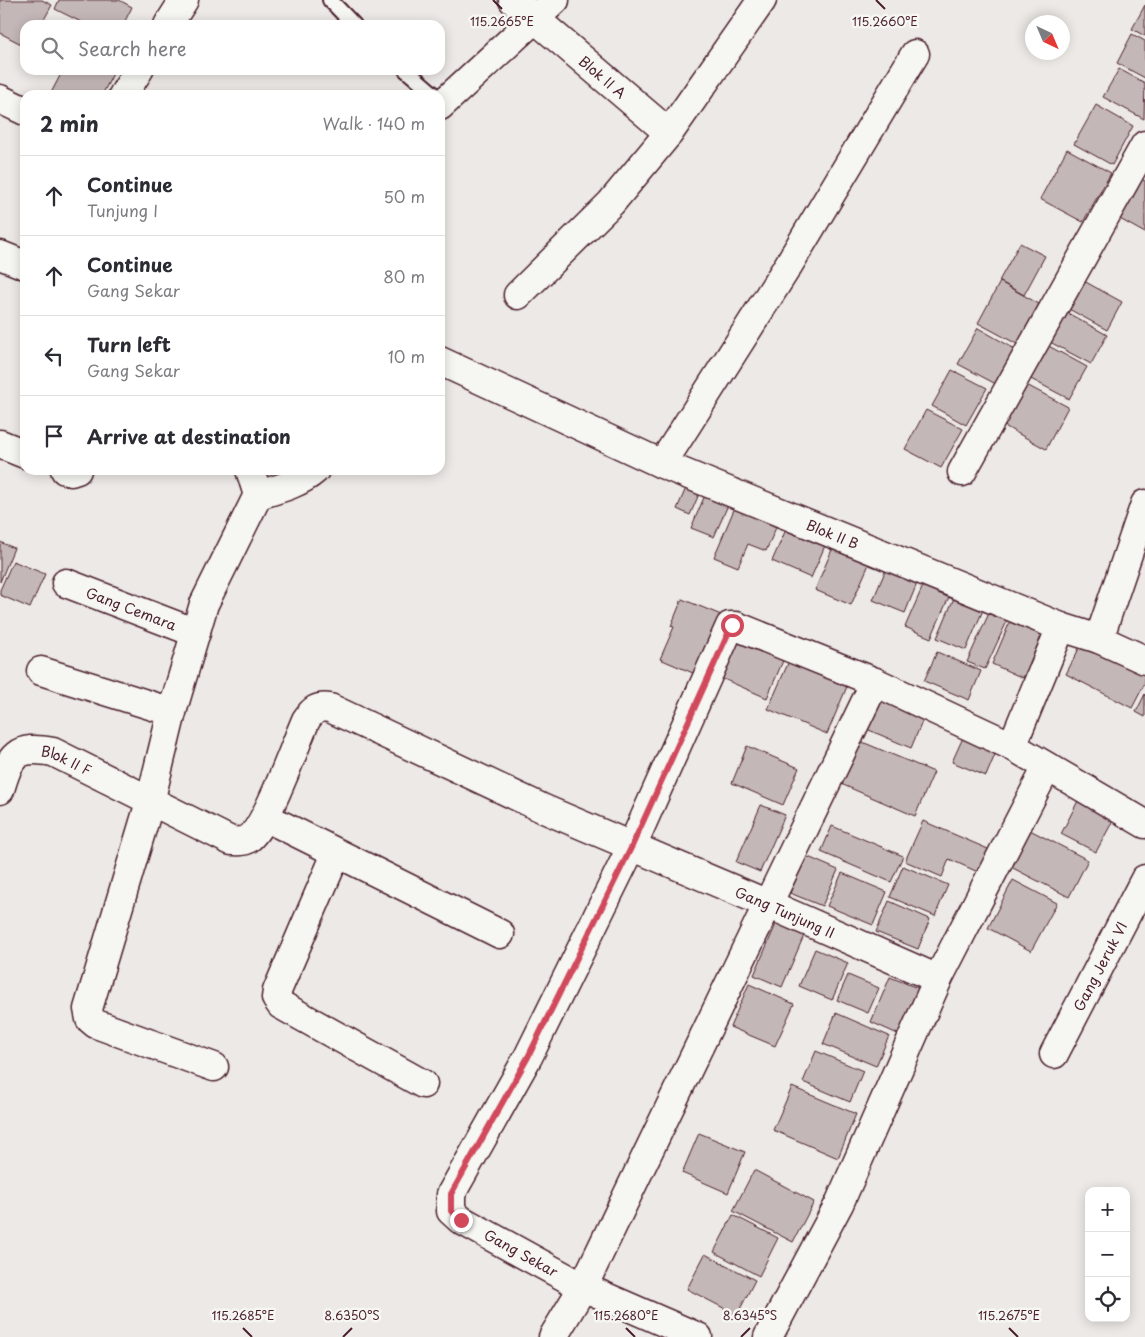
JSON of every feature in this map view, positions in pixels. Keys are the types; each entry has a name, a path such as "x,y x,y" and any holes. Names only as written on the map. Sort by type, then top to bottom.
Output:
{"street":[{"path":"171,20 184,0"},
{"name":"Blok II A","path":"513,0 535,21 669,133"},
{"path":"445,97 535,21 555,0"},
{"path":"518,295 612,203 669,133 762,0"},
{"path":"662,464 786,269 915,54"},
{"path":"126,90 136,75"},
{"path":"0,99 20,109"},
{"path":"962,472 1145,144"},
{"path":"0,255 20,262"},
{"name":"Blok II B","path":"445,363 662,464 1061,627 1099,639 1145,660"},
{"path":"0,444 20,452"},
{"path":"214,1067 96,1024 90,1019 88,1009 150,802 172,712 196,633 209,593 254,483 292,484 309,475"},
{"path":"1099,639 1145,504"},
{"name":"Gang Cemara","path":"66,583 196,633"},
{"name":"Gang Sekar","path":"698,1337 583,1287 461,1220 451,1211 451,1194 528,1057 632,846 732,625 875,682"},
{"path":"1012,746 1061,627"},
{"path":"41,671 172,712"},
{"path":"553,1337 583,1287 875,682 1012,746 1145,824"},
{"name":"Gang Tunjung II","path":"265,817 306,720 313,710 320,706 340,712 544,810 768,904 938,979"},
{"name":"Blok II F","path":"0,790 5,772 15,756 25,750 38,749 53,752 231,841 246,841 255,833 265,817"},
{"path":"768,1337 839,1204 938,979 1047,768"},
{"path":"265,817 500,934"},
{"path":"336,854 277,991 278,1002 423,1084"},
{"name":"Gang Jeruk VI","path":"1054,1054 1145,879"}],"lane":[{"path":"330,0 349,20"},
{"path":"411,75 428,90"}],"building":[{"path":"0,0 42,0 52,5 44,20 20,20 20,43 0,33"},
{"path":"59,0 119,0 132,7 126,20 77,20 55,9"},
{"path":"1145,5 1145,36 1132,29"},
{"path":"1132,34 1145,41 1145,78 1117,63"},
{"path":"1119,69 1145,83 1144,119 1103,97"},
{"path":"60,75 112,75 105,90 53,90"},
{"path":"1096,105 1133,126 1112,165 1074,144"},
{"path":"1067,149 1111,173 1083,222 1040,199"},
{"path":"1140,178 1145,181 1145,233 1118,218"},
{"path":"1020,243 1045,256 1024,295 999,281"},
{"path":"1082,280 1122,302 1107,330 1067,308"},
{"path":"1000,282 1039,304 1017,344 978,323"},
{"path":"1066,312 1107,335 1091,364 1050,342"},
{"path":"978,328 1015,349 996,384 958,364"},
{"path":"1045,344 1087,367 1069,399 1027,377"},
{"path":"952,370 987,388 966,425 932,406"},
{"path":"1021,382 1068,407 1046,449 999,423"},
{"path":"926,410 963,429 941,468 905,449"},
{"path":"689,481 702,487 690,515 677,509"},
{"path":"708,488 731,498 714,537 691,528"},
{"path":"738,500 780,518 766,551 748,544 738,567 714,557"},
{"path":"788,525 827,541 811,578 772,561"},
{"path":"836,540 873,555 851,605 815,590"},
{"path":"0,542 14,548 0,582"},
{"path":"13,561 45,574 30,608 0,595 0,590"},
{"path":"889,562 920,576 905,613 873,600"},
{"path":"926,579 952,590 931,638 905,627"},
{"path":"954,598 983,610 966,650 937,638"},
{"path":"682,599 726,617 700,676 660,659 674,627 671,626"},
{"path":"990,611 1008,619 985,669 967,662"},
{"path":"1012,617 1044,631 1023,678 992,664"},
{"path":"733,626 788,649 767,698 712,674"},
{"path":"1085,637 1145,667 1145,683 1132,708 1066,674"},
{"path":"793,652 851,677 827,734 768,709"},
{"path":"937,652 981,671 969,700 924,681"},
{"path":"878,689 927,710 911,748 862,727"},
{"path":"1145,694 1145,717 1136,712"},
{"path":"966,731 999,745 986,776 952,762"},
{"path":"860,741 934,772 915,816 841,784"},
{"path":"747,746 799,768 783,805 732,783"},
{"path":"1080,797 1116,815 1096,852 1061,834"},
{"path":"761,805 785,815 760,872 736,862"},
{"path":"923,821 988,849 978,872 949,859 942,877 905,861"},
{"path":"832,826 903,856 891,882 821,852"},
{"path":"1028,829 1088,860 1069,897 1009,866"},
{"path":"806,856 838,870 822,906 790,893"},
{"path":"903,866 948,885 935,916 890,897"},
{"path":"842,873 887,892 873,925 827,906"},
{"path":"1013,880 1057,903 1031,951 988,928"},
{"path":"889,901 930,919 918,949 876,932"},
{"path":"777,922 805,933 782,987 754,975"},
{"path":"815,949 848,963 832,1000 799,986"},
{"path":"848,975 879,988 868,1013 837,1000"},
{"path":"890,977 920,989 900,1035 871,1022"},
{"path":"749,984 794,1004 775,1046 730,1027"},
{"path":"836,1013 889,1036 876,1066 823,1044"},
{"path":"816,1051 863,1071 850,1102 803,1082"},
{"path":"792,1087 856,1114 838,1158 773,1130"},
{"path":"699,1133 745,1152 728,1193 682,1173"},
{"path":"754,1170 814,1202 793,1242 733,1211"},
{"path":"733,1215 778,1238 759,1276 714,1252"},
{"path":"705,1254 755,1280 737,1315 687,1289"}],"route":[{"path":"461,1220 451,1211 451,1194 528,1057 632,846 732,625"}]}
